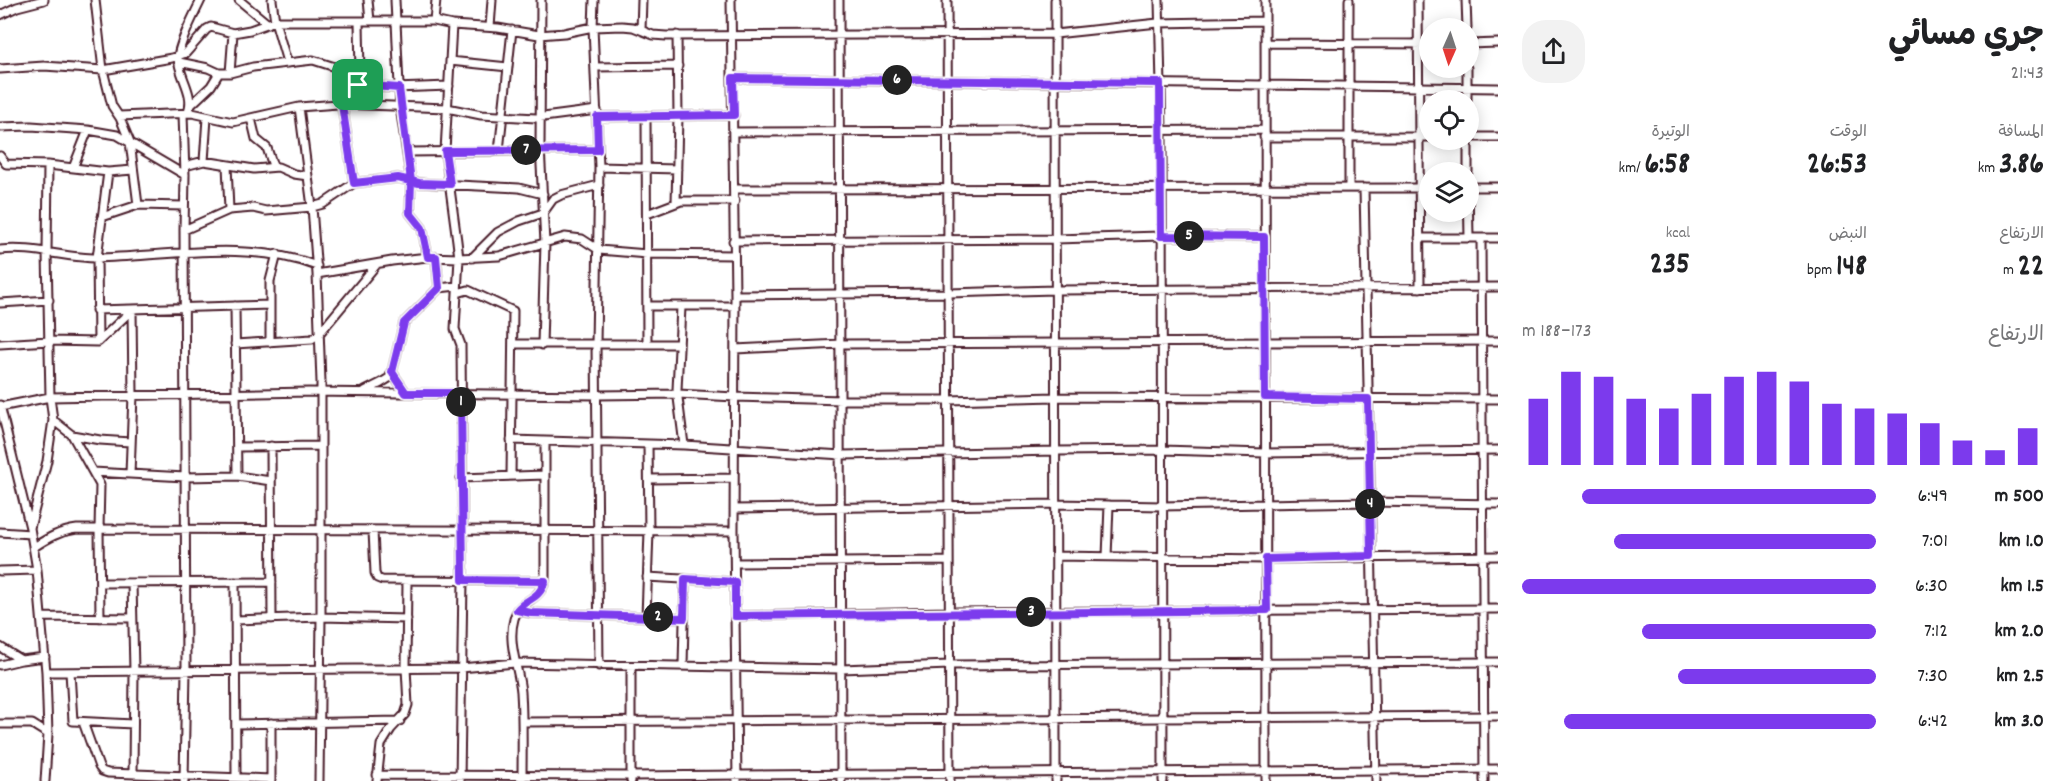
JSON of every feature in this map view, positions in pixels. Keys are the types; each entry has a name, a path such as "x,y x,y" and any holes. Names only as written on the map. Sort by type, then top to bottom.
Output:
{"street":[{"path":"0,15 17,7 44,0"},
{"path":"95,0 104,70 112,106 130,142 138,205"},
{"path":"190,105 188,90 178,59 201,0"},
{"path":"239,0 271,23"},
{"path":"272,0 271,23 287,62"},
{"path":"368,0 370,21"},
{"path":"395,0 400,107 411,181 410,213 422,228 439,288"},
{"path":"434,21 436,0"},
{"path":"490,27 492,0"},
{"path":"541,0 540,150 545,243 542,345"},
{"path":"594,0 593,27 599,167 596,344 598,666"},
{"path":"641,30 642,0"},
{"path":"731,0 735,201 733,241 735,295 734,531 737,778"},
{"path":"839,0 842,400 841,778"},
{"path":"947,0 950,781"},
{"path":"1054,0 1056,777"},
{"path":"1159,0 1162,130 1163,781"},
{"path":"1265,0 1266,781"},
{"path":"1348,0 1349,188"},
{"path":"734,132 1162,130 1348,137 1419,137 1418,0"},
{"path":"1466,0 1467,18"},
{"path":"351,105 360,75 359,21"},
{"path":"178,59 211,27 233,33 271,23 434,21 539,35 593,27 627,26 660,36 838,33 1055,34 1158,23 1265,21"},
{"path":"452,25 445,151 459,258 455,328 461,345 463,580 460,778"},
{"path":"499,151 512,30"},
{"path":"230,73 233,33"},
{"path":"676,203 677,35"},
{"path":"1265,43 1418,44"},
{"path":"1479,44 1498,43"},
{"path":"0,69 44,66 104,70 178,59 219,73 230,73 253,67 314,60 360,75"},
{"path":"450,61 508,67"},
{"path":"595,67 678,66"},
{"path":"184,778 186,113 190,105 211,86 219,73"},
{"path":"733,78 1498,88"},
{"path":"1467,78 1467,87"},
{"path":"358,85 399,88 448,86"},
{"path":"119,116 186,113 233,122 299,107 342,105 447,108 503,117 540,118 597,113 646,116 734,115"},
{"path":"342,105 354,183"},
{"path":"299,107 312,207 319,334 322,531 319,781"},
{"path":"646,116 647,344"},
{"path":"204,160 207,118"},
{"path":"251,118 256,139 267,148 273,166"},
{"path":"0,127 31,126 88,130 117,135 185,175"},
{"path":"73,168 88,130"},
{"path":"1479,137 1498,136"},
{"path":"408,152 598,150"},
{"path":"0,156 6,164 48,165 108,172 133,170"},
{"path":"185,166 204,160 254,169 273,166 294,174 308,176"},
{"path":"31,531 43,480 53,420 50,397 47,253 48,165"},
{"path":"227,165 229,210"},
{"path":"599,167 677,169"},
{"path":"98,342 97,258 108,172"},
{"path":"184,230 229,210 312,207 323,204 354,183 398,178 411,181 519,188 543,194"},
{"path":"472,258 498,232 519,221 543,213 553,199 599,185"},
{"path":"1479,186 1498,187"},
{"path":"1364,188 1376,781"},
{"path":"734,189 1419,188"},
{"path":"647,214 676,203 735,201"},
{"path":"102,217 138,205 184,206"},
{"path":"1419,222 1420,288"},
{"path":"1469,222 1469,238"},
{"path":"0,250 16,249 97,258 219,251 278,254 296,258 317,270 432,257 500,256 571,237 582,239 599,250 647,254 734,255"},
{"path":"733,241 1264,237"},
{"path":"1419,238 1498,238"},
{"path":"1481,238 1484,781"},
{"path":"270,342 270,281 278,254"},
{"path":"235,344 312,339 319,334 377,264"},
{"path":"735,295 1498,287"},
{"path":"362,392 388,378 392,372 404,323 439,288 468,290 513,311 511,476"},
{"path":"0,303 49,300"},
{"path":"96,310 269,305"},
{"path":"235,306 237,476"},
{"path":"647,306 735,306"},
{"path":"681,307 678,394 684,445"},
{"path":"0,344 49,341 98,342 132,310"},
{"path":"129,474 133,395 132,310"},
{"path":"735,349 841,344 1055,345 1498,341"},
{"path":"513,344 679,344"},
{"path":"392,372 406,393"},
{"path":"45,781 48,734 46,672 37,570 31,531 0,406 50,397 320,392 678,394 735,398 842,400 1056,397 1498,399"},
{"path":"53,420 72,435 100,485 100,618"},
{"path":"72,435 130,442"},
{"path":"511,440 684,445 842,455 1162,450 1265,453 1498,450"},
{"path":"522,778 521,690 515,663 513,622 517,610 521,605 537,596 545,581 545,442"},
{"path":"646,617 649,531 648,444"},
{"path":"271,446 272,619"},
{"path":"237,447 320,446"},
{"path":"93,472 185,477 237,476 271,481"},
{"path":"461,478 545,475"},
{"path":"649,479 734,478"},
{"path":"734,509 1056,504 1162,506 1370,502 1498,504"},
{"path":"1107,558 1109,505"},
{"path":"34,547 64,530 99,529 734,531"},
{"path":"0,532 31,531"},
{"path":"373,531 375,573 377,578 382,580 407,582 545,581"},
{"path":"1056,556 1162,559 1498,556"},
{"path":"735,562 950,561"},
{"path":"0,572 37,570"},
{"path":"647,577 735,582"},
{"path":"683,666 685,579"},
{"path":"235,582 236,777"},
{"path":"100,583 272,582"},
{"path":"407,582 408,705 405,714 391,729 381,745 377,778 841,778 950,772 1056,777 1266,770 1498,769"},
{"path":"132,583 133,774"},
{"path":"735,616 950,612 1498,609"},
{"path":"517,610 531,613 684,618"},
{"path":"236,620 321,617 407,619"},
{"path":"42,618 132,618"},
{"path":"0,647 21,660"},
{"path":"0,665 45,657"},
{"path":"46,672 460,668 515,663 841,669 950,665 1498,662"},
{"path":"631,666 631,778"},
{"path":"70,672 73,721 133,724"},
{"path":"522,722 1498,716"},
{"path":"237,724 400,721"},
{"path":"83,722 102,771 108,773 271,780 271,723"},
{"path":"0,724 32,724 48,734"}],"route":[{"path":"358,85 351,105 342,105 354,183 398,178 411,181 419,183 450,184 445,151 598,150 597,117 734,115 733,78 1160,83 1161,236 1264,237 1265,397 1368,399 1371,556 1266,559 1267,610 735,616 735,582 685,579 684,618 531,613 517,610 521,605 537,596 545,581 463,580 461,393 406,393 392,372 404,323 439,288 436,257 428,257 422,228 410,213 411,181 399,88 358,85"}]}
